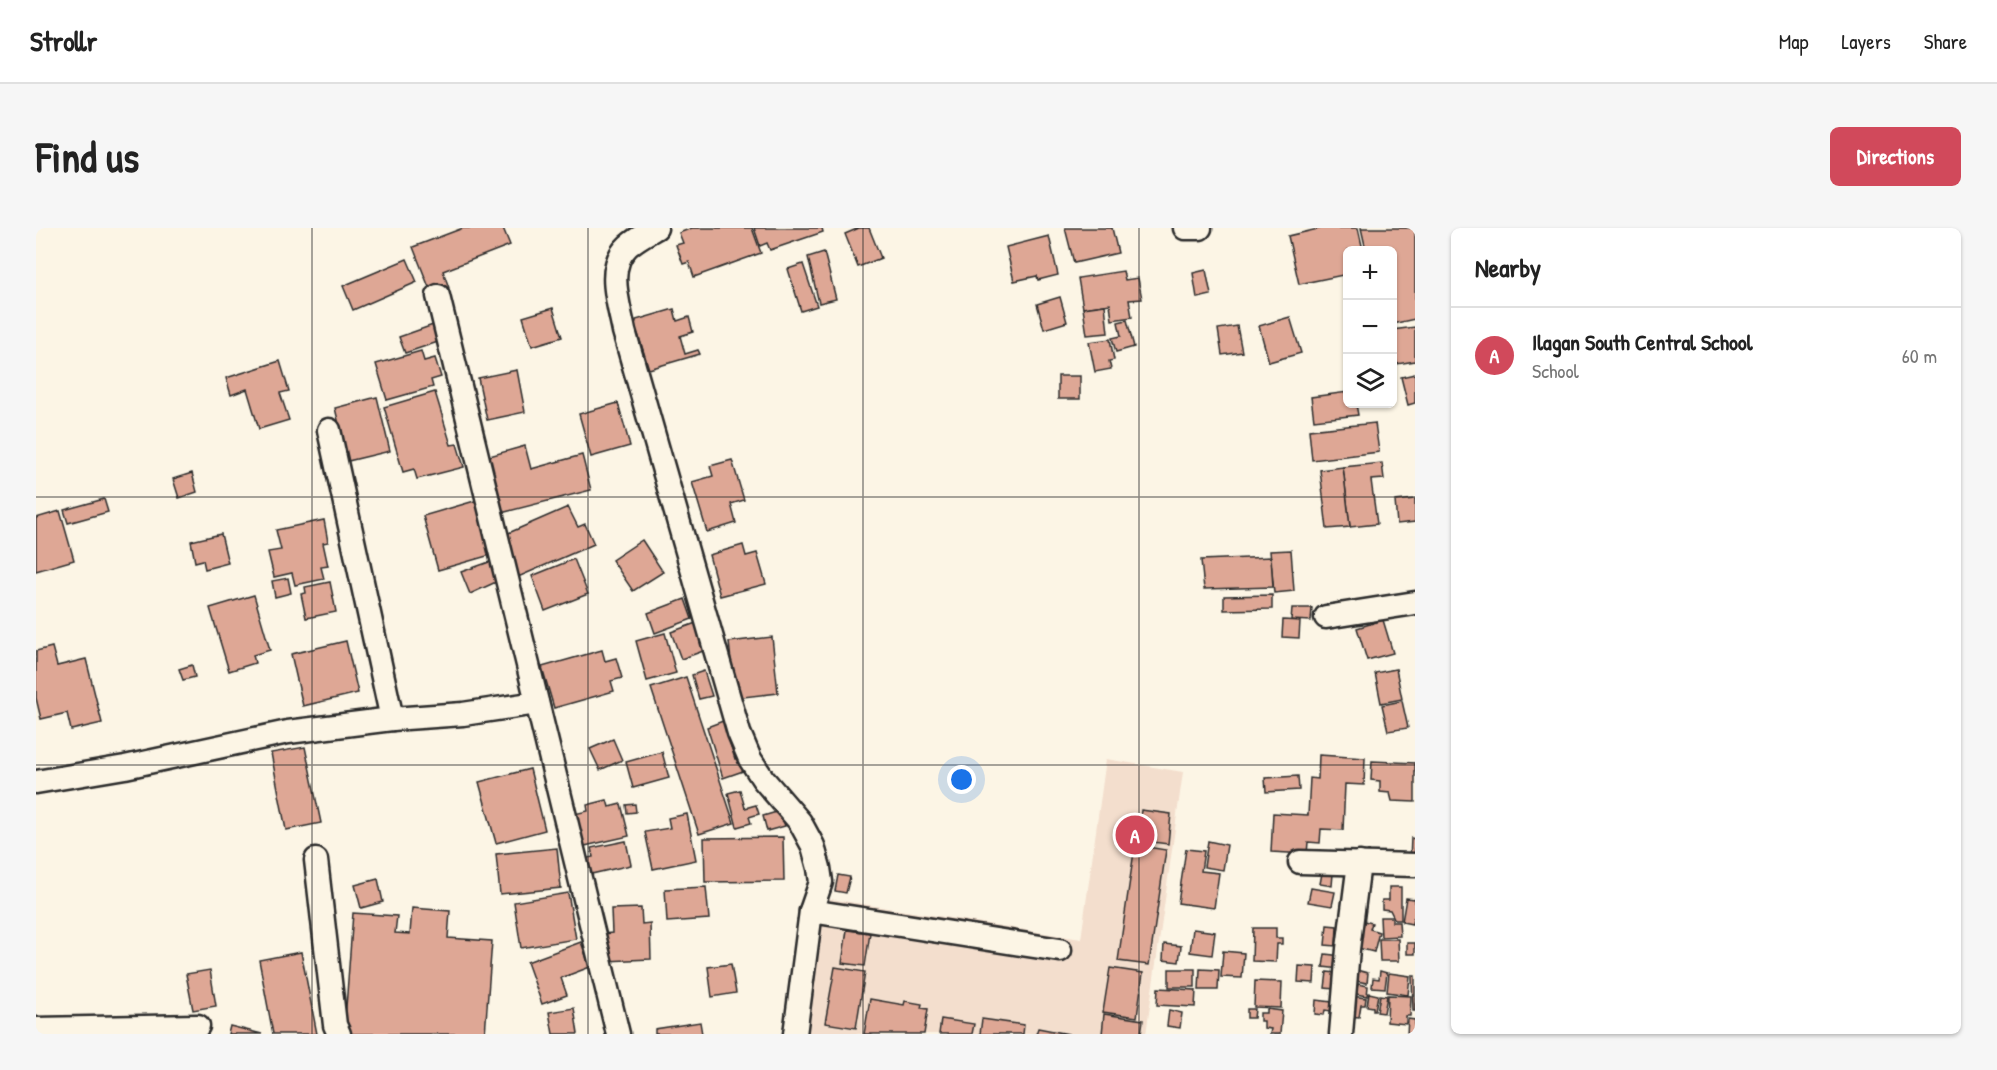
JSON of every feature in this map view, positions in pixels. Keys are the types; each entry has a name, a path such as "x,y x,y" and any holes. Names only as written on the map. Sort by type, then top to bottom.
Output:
{"street":[{"path":"657,228 627,247 619,257 615,270 624,331 739,734 750,759 763,779 800,822 813,846 819,868 821,882 812,910 795,1034"},
{"path":"1185,228 1200,228"},
{"path":"438,296 618,1034"},
{"path":"329,430 392,719"},
{"path":"1326,617 1415,603"},
{"path":"36,782 125,767 288,732 392,719 463,714 537,703"},
{"path":"316,860 335,1025 339,1034"},
{"path":"1300,862 1415,865"},
{"path":"1341,1034 1348,949 1359,864"},
{"path":"812,910 1060,950"},
{"path":"36,1029 198,1026"}],"shaded area":[{"path":"1106,759 1183,772 1146,1034 804,1034 825,898 1081,939"}],"building":[{"path":"463,228 503,228 510,245 443,271 449,288 432,295 413,247"},
{"path":"692,228 752,228 761,253 694,277 689,262 683,264 676,245 683,243 679,233"},
{"path":"754,228 822,228 823,232 770,250 767,243 760,246"},
{"path":"859,228 869,228 881,258 858,267 845,234"},
{"path":"1065,228 1112,228 1118,253 1074,263"},
{"path":"1322,228 1358,228 1362,246 1343,246 1343,275 1299,284 1288,236"},
{"path":"1361,228 1415,228 1415,319 1397,323 1397,246 1365,246"},
{"path":"1049,236 1058,275 1038,280 1037,276 1014,281 1006,247"},
{"path":"824,252 836,299 819,303 808,257"},
{"path":"407,259 417,282 353,310 343,286"},
{"path":"803,264 817,306 801,311 788,269"},
{"path":"1206,270 1211,295 1197,298 1193,273"},
{"path":"1123,271 1125,280 1138,278 1142,299 1129,300 1132,317 1112,320 1110,304 1083,308 1078,278"},
{"path":"1060,297 1067,322 1044,329 1037,304"},
{"path":"1105,305 1108,333 1087,335 1083,308"},
{"path":"553,308 562,337 532,346 523,317"},
{"path":"674,309 677,321 689,317 693,332 680,336 685,354 698,350 700,354 649,369 638,334 635,334 632,323"},
{"path":"1290,317 1301,353 1269,362 1259,326"},
{"path":"1127,320 1134,347 1116,352 1112,338 1121,336 1118,322"},
{"path":"433,325 438,342 405,353 399,337"},
{"path":"1237,326 1242,352 1222,355 1218,329"},
{"path":"1415,327 1415,361 1397,364 1397,329"},
{"path":"1110,339 1114,360 1109,361 1111,369 1095,372 1089,342"},
{"path":"421,351 424,361 435,358 441,377 431,380 433,387 387,400 376,364"},
{"path":"280,361 289,391 280,393 289,420 259,429 247,389 231,395 226,378"},
{"path":"517,370 525,412 487,420 478,378"},
{"path":"1415,374 1415,403 1408,405 1401,377"},
{"path":"1058,376 1080,376 1080,399 1058,399"},
{"path":"435,392 451,445 457,444 464,467 417,479 414,469 403,472 384,407"},
{"path":"1343,393 1343,408 1357,408 1358,415 1314,420 1311,397"},
{"path":"377,397 390,451 348,461 335,408"},
{"path":"618,403 630,446 591,457 579,414"},
{"path":"1375,423 1379,452 1312,460 1309,430"},
{"path":"525,446 531,469 582,455 591,490 501,513 493,483 496,482 486,457"},
{"path":"732,460 744,500 731,504 736,523 707,532 692,482 713,476 710,466"},
{"path":"1382,463 1384,479 1371,480 1377,524 1350,527 1343,467"},
{"path":"1343,467 1350,527 1327,529 1320,470"},
{"path":"192,473 197,492 179,498 173,479"},
{"path":"104,499 108,512 68,523 64,510"},
{"path":"1415,499 1415,522 1397,524 1395,501"},
{"path":"478,500 494,554 438,570 423,516"},
{"path":"568,507 578,527 585,524 594,544 518,577 504,535"},
{"path":"60,511 74,560 36,571 36,518"},
{"path":"324,520 328,542 323,543 328,566 321,567 324,579 295,585 292,573 274,577 268,552 281,550 276,530"},
{"path":"221,534 228,563 205,569 203,560 195,562 191,541"},
{"path":"642,540 663,572 633,591 612,560"},
{"path":"743,545 746,556 757,553 766,584 720,596 709,555"},
{"path":"1291,550 1294,591 1274,593 1270,551"},
{"path":"1271,557 1273,587 1204,589 1201,560"},
{"path":"574,559 588,594 545,611 532,576"},
{"path":"492,561 496,582 470,594 461,572"},
{"path":"288,578 291,593 275,597 272,581"},
{"path":"330,582 336,612 306,618 301,594 306,593 305,587"},
{"path":"254,595 270,650 253,655 255,663 229,671 210,608"},
{"path":"1272,595 1272,609 1224,610 1224,596"},
{"path":"685,599 692,619 655,633 648,613"},
{"path":"1292,608 1312,608 1311,621 1291,620"},
{"path":"1283,620 1300,621 1299,638 1282,637"},
{"path":"1383,620 1393,653 1367,660 1357,628"},
{"path":"696,623 706,650 681,659 671,632"},
{"path":"665,633 676,673 647,681 636,641"},
{"path":"772,637 778,693 735,698 729,642"},
{"path":"346,641 358,693 303,706 291,654"},
{"path":"52,647 57,666 86,659 102,723 71,730 67,713 41,719 36,698 36,651"},
{"path":"602,650 605,661 616,658 622,678 611,681 614,691 554,708 542,667"},
{"path":"192,665 195,677 183,680 179,669"},
{"path":"1396,669 1402,699 1381,703 1375,673"},
{"path":"704,671 712,696 699,699 692,675"},
{"path":"686,677 734,823 699,834 651,688"},
{"path":"1402,701 1408,728 1388,731 1382,705"},
{"path":"723,721 735,759 738,758 743,771 723,778 707,727"},
{"path":"613,739 622,760 600,770 590,749"},
{"path":"305,747 321,823 286,830 271,753"},
{"path":"662,752 669,778 633,788 626,762"},
{"path":"1319,755 1365,758 1364,785 1345,784 1343,830 1321,829 1320,843 1308,842 1307,854 1271,852 1273,813 1308,815 1310,778 1318,779"},
{"path":"1372,761 1415,763 1415,802 1392,801 1390,793 1380,792 1380,781 1371,780"},
{"path":"530,769 545,830 496,843 479,782"},
{"path":"1298,776 1299,790 1266,792 1265,778"},
{"path":"740,790 745,808 756,805 759,814 749,817 751,823 737,827 728,793"},
{"path":"607,800 609,807 621,804 629,836 576,848 574,814 588,811 587,805"},
{"path":"635,804 636,812 627,813 626,805"},
{"path":"1141,810 1171,814 1168,844 1138,840"},
{"path":"780,811 785,826 767,831 763,816"},
{"path":"687,814 696,860 653,869 645,832 670,828 668,818"},
{"path":"783,837 784,881 705,882 704,838"},
{"path":"1411,838 1415,839 1415,860 1410,860"},
{"path":"626,841 631,865 587,875 583,859 593,857 591,848"},
{"path":"1208,841 1227,845 1223,870 1204,867"},
{"path":"1135,845 1166,850 1149,965 1118,961"},
{"path":"557,848 561,888 500,894 496,854"},
{"path":"1186,849 1204,851 1201,871 1219,873 1214,908 1178,903"},
{"path":"1322,873 1333,874 1332,886 1320,884"},
{"path":"838,875 850,877 846,893 835,891"},
{"path":"378,879 383,902 361,908 355,885"},
{"path":"706,887 709,919 667,922 665,889"},
{"path":"1389,887 1401,887 1401,920 1395,920 1390,910 1382,909 1382,900 1389,900"},
{"path":"1311,888 1335,892 1332,906 1308,902"},
{"path":"568,893 576,939 521,948 514,902"},
{"path":"1406,898 1415,899 1415,918 1412,924 1402,922"},
{"path":"412,908 450,911 448,938 492,941 485,1034 344,1034 353,913 397,916 395,933 410,934"},
{"path":"641,908 642,924 650,923 651,959 605,961 603,934 612,933 611,909"},
{"path":"1380,917 1392,917 1392,922 1399,922 1400,936 1381,937"},
{"path":"1356,919 1372,923 1370,929 1379,932 1374,952 1350,946"},
{"path":"1327,925 1337,926 1336,946 1325,945"},
{"path":"1253,928 1276,928 1276,938 1282,938 1282,944 1277,944 1276,962 1252,961"},
{"path":"1193,929 1215,932 1212,955 1190,952"},
{"path":"847,930 870,933 865,966 842,963"},
{"path":"1379,939 1398,939 1399,961 1380,961"},
{"path":"581,942 590,967 561,978 567,995 542,1004 527,962"},
{"path":"1407,943 1415,943 1415,954 1407,954"},
{"path":"1164,944 1181,946 1179,962 1163,960"},
{"path":"1223,951 1244,953 1242,978 1221,977"},
{"path":"301,952 317,1034 273,1034 259,960"},
{"path":"1325,954 1342,956 1340,969 1323,967"},
{"path":"731,964 736,993 712,997 708,967"},
{"path":"1299,966 1315,967 1314,983 1298,982"},
{"path":"835,967 865,972 856,1028 825,1023"},
{"path":"1110,968 1143,973 1137,1017 1103,1012"},
{"path":"1169,969 1195,969 1195,987 1169,987"},
{"path":"1200,969 1219,970 1218,990 1199,990"},
{"path":"1353,969 1368,973 1367,983 1351,980"},
{"path":"210,970 216,1006 193,1010 186,974"},
{"path":"1380,971 1387,973 1385,988 1372,987 1373,978 1379,979"},
{"path":"1327,972 1336,973 1334,989 1325,988"},
{"path":"1389,973 1410,976 1408,995 1387,992"},
{"path":"1412,976 1415,976 1415,1011 1413,1011"},
{"path":"1255,981 1282,982 1281,1008 1254,1007"},
{"path":"1358,984 1368,986 1367,996 1356,994"},
{"path":"1158,988 1196,990 1195,1007 1157,1005"},
{"path":"1369,993 1378,995 1375,1010 1367,1006"},
{"path":"1380,995 1387,996 1384,1013 1377,1012"},
{"path":"1388,995 1411,996 1410,1016 1406,1016 1406,1024 1387,1022"},
{"path":"1351,996 1366,998 1365,1005 1361,1005 1359,1017 1348,1016"},
{"path":"870,999 904,1005 905,1001 922,1004 921,1008 928,1009 924,1034 864,1034"},
{"path":"1316,1000 1332,1002 1331,1011 1325,1010 1324,1015 1315,1014"},
{"path":"574,1008 578,1034 553,1034 549,1012"},
{"path":"1247,1009 1255,1009 1254,1018 1247,1018"},
{"path":"1267,1009 1282,1011 1280,1034 1270,1034 1271,1029 1264,1028 1264,1021 1260,1021 1260,1013 1267,1013"},
{"path":"1169,1010 1182,1013 1180,1028 1167,1026"},
{"path":"1104,1014 1143,1020 1141,1034 1102,1034"},
{"path":"941,1019 974,1024 972,1034 939,1034"},
{"path":"982,1019 1024,1025 1023,1034 980,1034"},
{"path":"1408,1019 1415,1020 1415,1034 1407,1034"},
{"path":"700,1022 702,1034 655,1034 655,1029"},
{"path":"230,1026 262,1034 228,1034"},
{"path":"1038,1028 1069,1034 1036,1034"}],"place":[{"name":"Ilagan South Central School","path":"1135,835"}]}
